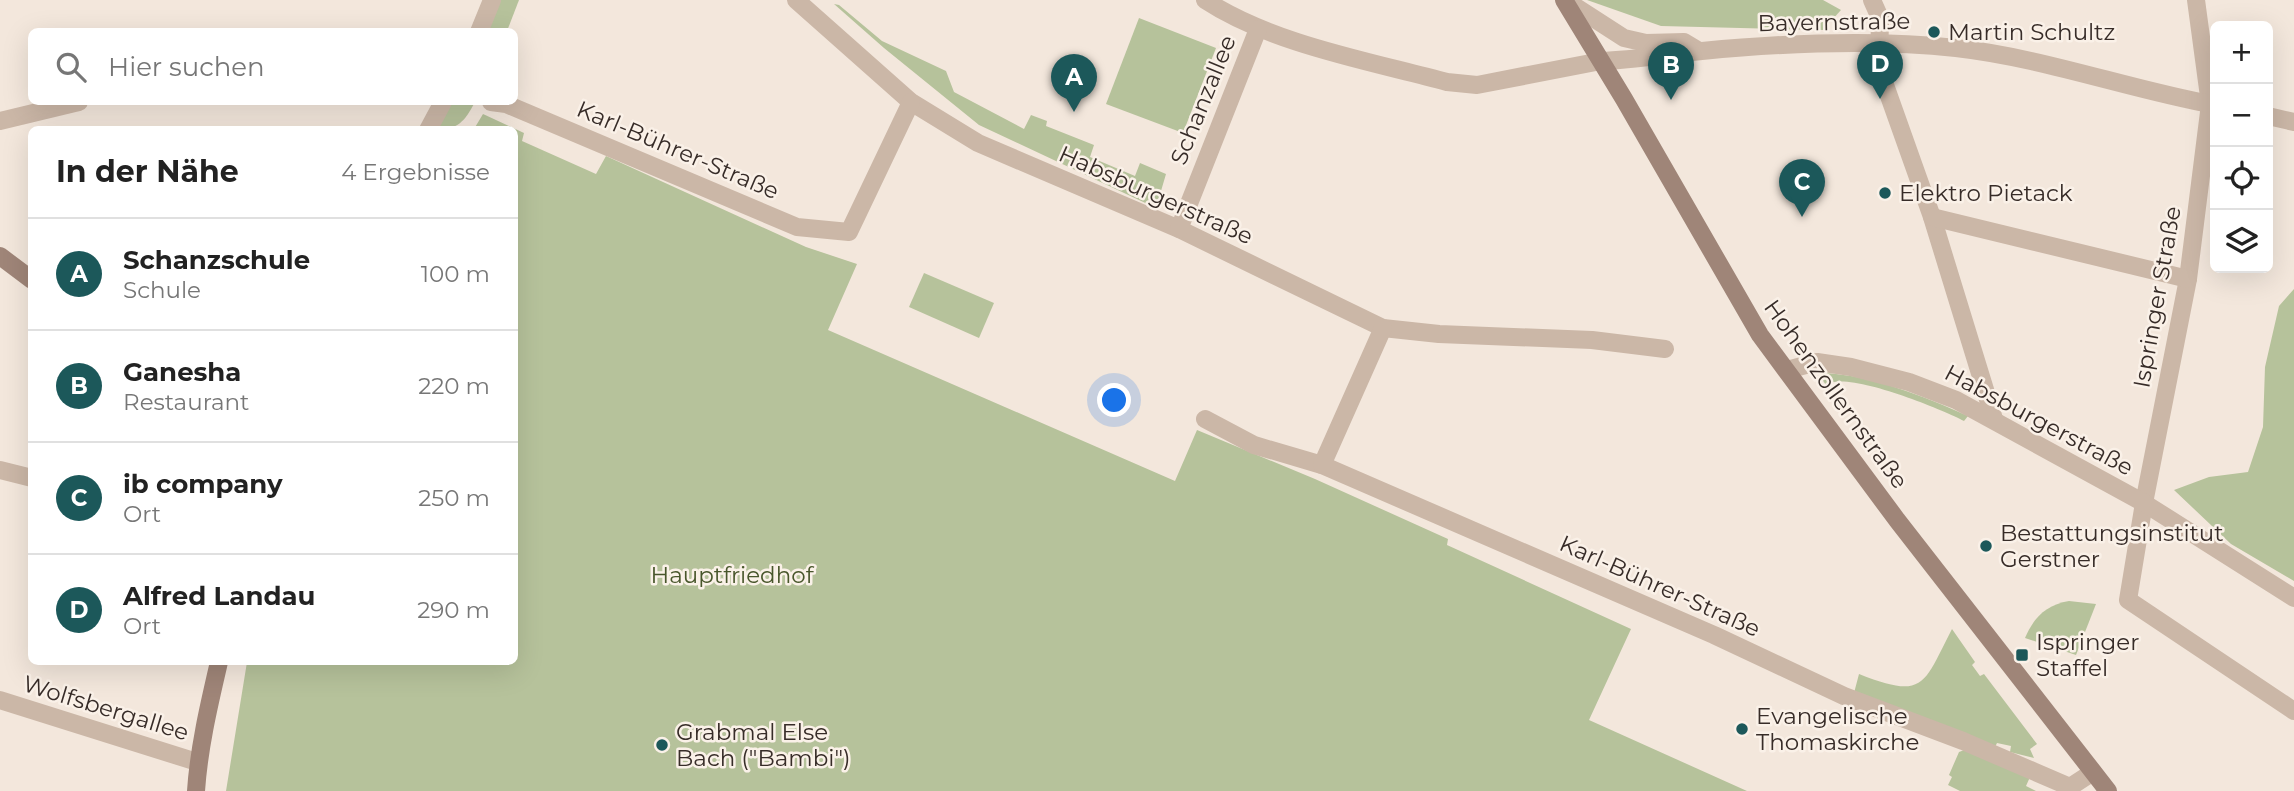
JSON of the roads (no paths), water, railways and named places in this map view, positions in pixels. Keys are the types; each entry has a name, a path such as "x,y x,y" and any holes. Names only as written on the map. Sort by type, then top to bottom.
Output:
{"main road":[{"name":"Hohenzollernstraße","path":"1564,0 1760,335 1897,520 2108,791"},
{"path":"0,256 28,277"},
{"path":"196,791 198,762 218,665"}],"street":[{"path":"481,28 492,0"},
{"name":"Habsburgerstraße","path":"796,0 911,102 978,143 1179,229 1383,328 1439,334 1592,340 1665,349"},
{"name":"Bayernstraße","path":"1205,0 1228,15 1258,29 1447,82 1477,85 1601,61 1699,51 1880,44 1957,48 2014,57 2210,103"},
{"name":"Bayernstraße","path":"1564,0 1624,38 1646,43 1684,42 1699,51"},
{"path":"1872,0 1880,18 1879,68 1932,217 1994,419"},
{"name":"Ispringer Straße","path":"2196,0 2210,86"},
{"name":"Schanzallee","path":"1179,229 1258,29"},
{"name":"Karl-Bührer-Straße","path":"508,105 797,227 849,233 911,102"},
{"path":"0,121 67,105"},
{"path":"430,126 441,105"},
{"path":"2273,117 2294,122"},
{"name":"Ispringer Straße","path":"2210,125 2188,279 2128,600 2294,710"},
{"path":"1932,217 2188,279"},
{"path":"1322,465 1383,328"},
{"name":"Habsburgerstraße","path":"1787,370 1817,362 1881,374 1932,390 1994,419 2144,503 2294,598"},
{"name":"Karl-Bührer-Straße","path":"1205,419 1255,445 1322,465 1702,629 1844,696 1963,741 2070,787 2093,772"},
{"path":"0,470 28,477"},
{"name":"Wolfsbergallee","path":"0,700 198,762"}],"place":[{"name":"Martin Schultz","path":"1934,32"},
{"name":"Alfred Landau","path":"1880,99"},
{"name":"Ganesha","path":"1671,100"},
{"name":"Schanzschule","path":"1074,112"},
{"name":"Elektro Pietack","path":"1885,193"},
{"name":"ib company","path":"1802,217"},
{"name":"Bestattungsinstitut Gerstner","path":"1986,546"},
{"name":"Ispringer Staffel","path":"2022,655"},
{"name":"Evangelische Thomaskirche","path":"1742,729"},
{"name":"Grabmal Else Bach (\"Bambi\")","path":"662,745"}],"park label":[{"name":"Hauptfriedhof","path":"732,575"}]}
